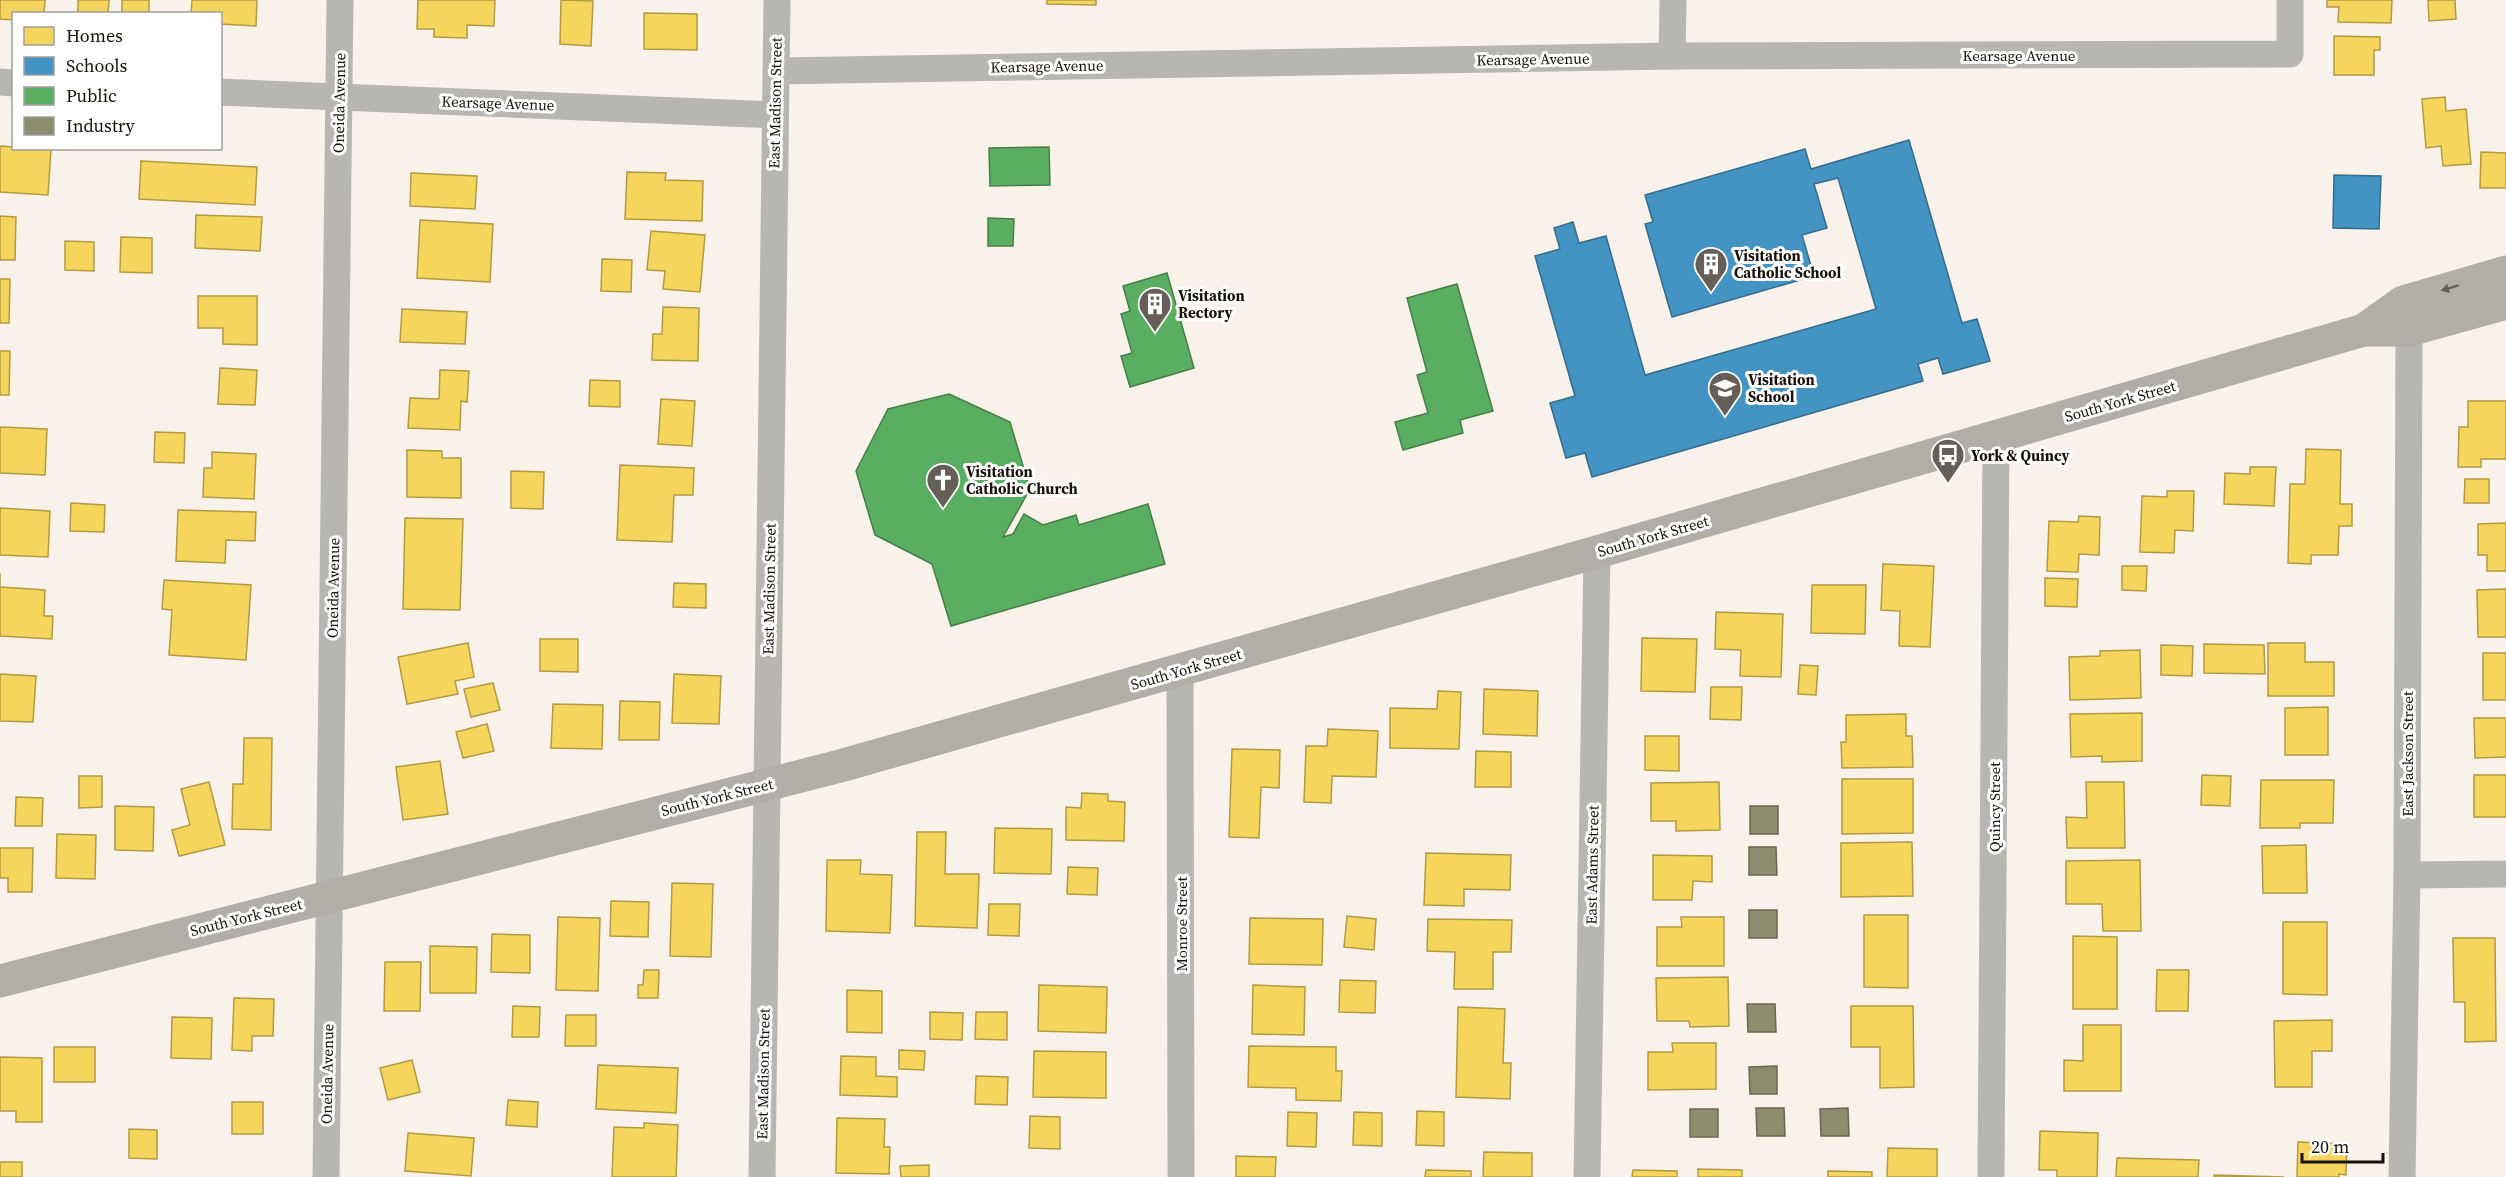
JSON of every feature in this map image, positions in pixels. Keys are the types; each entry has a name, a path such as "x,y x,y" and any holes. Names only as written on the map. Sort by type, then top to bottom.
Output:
{"main road":[{"name":"South York Street","path":"2364,330 2403,302 2506,272"},
{"name":"South York Street","path":"0,981 840,766 1597,552 2364,330 2409,330 2506,303"}],"street":[{"name":"Oneida Avenue","path":"326,1177 340,0"},
{"name":"East Madison Street","path":"762,1177 777,0"},
{"path":"1672,56 1673,0"},
{"name":"Kearsage Avenue","path":"776,71 1672,56 2290,54 2290,0"},
{"name":"Kearsage Avenue","path":"222,92 775,115"},
{"name":"East Jackson Street","path":"2402,1177 2407,875 2409,330"},
{"name":"Quincy Street","path":"1991,1177 1996,437"},
{"name":"East Adams Street","path":"1587,1177 1597,552"},
{"name":"Monroe Street","path":"1180,670 1181,1177"},
{"path":"2407,875 2506,874"}],"building: Homes":[{"path":"0,0 45,0 44,12 12,12 12,20 0,19"},
{"path":"78,0 109,0 108,12 78,12"},
{"path":"122,0 149,0 149,12 122,12"},
{"path":"192,0 257,0 256,26 222,24 222,12 191,12"},
{"path":"418,0 495,0 494,26 467,25 467,38 434,37 434,29 417,29"},
{"path":"561,0 593,1 591,46 560,44"},
{"path":"1047,0 1096,0 1096,5 1047,4"},
{"path":"2327,0 2392,0 2391,23 2338,22 2339,7 2327,7"},
{"path":"2428,0 2455,0 2456,19 2429,21"},
{"path":"644,13 697,14 697,50 644,49"},
{"path":"2334,36 2380,37 2380,50 2374,50 2374,75 2334,75"},
{"path":"2445,97 2446,111 2466,109 2471,164 2443,166 2441,146 2426,148 2422,99"},
{"path":"0,146 12,147 12,150 51,150 48,195 0,192"},
{"path":"2481,152 2506,153 2506,188 2480,188"},
{"path":"141,161 257,167 255,205 139,199"},
{"path":"627,172 666,173 665,180 703,181 702,221 625,219"},
{"path":"411,173 477,176 475,209 410,206"},
{"path":"196,215 262,217 260,251 195,248"},
{"path":"0,216 16,217 15,260 0,260"},
{"path":"420,220 493,224 490,282 417,278"},
{"path":"651,231 705,235 700,292 663,289 665,271 647,270"},
{"path":"121,237 152,238 152,273 120,272"},
{"path":"65,241 94,242 94,271 65,270"},
{"path":"602,259 632,260 631,292 601,291"},
{"path":"0,279 10,279 9,323 0,323"},
{"path":"198,296 257,296 257,345 223,344 223,328 198,328"},
{"path":"663,307 699,308 698,361 652,360 653,334 662,334"},
{"path":"402,309 467,312 465,344 400,342"},
{"path":"0,351 10,351 9,395 0,395"},
{"path":"220,368 257,370 255,405 218,404"},
{"path":"440,370 469,371 467,402 461,401 460,430 408,428 410,398 439,399"},
{"path":"590,380 620,381 620,407 589,406"},
{"path":"661,399 695,401 692,446 658,444"},
{"path":"2468,401 2506,401 2506,459 2481,459 2481,467 2458,467 2459,427 2468,427"},
{"path":"0,427 47,429 45,475 0,473"},
{"path":"155,432 185,433 184,463 154,462"},
{"path":"2306,449 2341,450 2340,504 2352,504 2352,526 2339,526 2338,555 2311,555 2311,564 2288,563 2290,484 2305,484"},
{"path":"407,450 442,451 442,458 461,458 461,498 407,497"},
{"path":"212,452 256,454 254,499 203,497 204,468 212,468"},
{"path":"620,465 694,468 693,495 674,495 672,542 617,540"},
{"path":"2250,467 2276,467 2274,506 2224,504 2225,473 2250,474"},
{"path":"511,471 544,472 543,509 511,508"},
{"path":"2465,479 2489,479 2489,503 2464,503"},
{"path":"2167,491 2194,491 2193,531 2175,530 2174,553 2140,552 2142,496 2167,497"},
{"path":"71,503 105,505 104,532 70,531"},
{"path":"0,508 50,511 48,557 0,555"},
{"path":"178,510 256,512 255,541 226,540 225,563 176,561"},
{"path":"2079,516 2100,517 2099,555 2079,554 2078,572 2047,571 2049,521 2078,522"},
{"path":"405,518 463,519 460,610 403,609"},
{"path":"2506,523 2506,571 2487,571 2487,555 2478,555 2478,524"},
{"path":"1883,564 1934,566 1930,647 1899,646 1900,611 1881,610"},
{"path":"2122,566 2147,566 2146,591 2122,590"},
{"path":"2045,578 2078,579 2077,607 2045,606"},
{"path":"164,580 251,585 246,660 169,655 172,610 162,609"},
{"path":"674,583 706,584 706,608 673,607"},
{"path":"1812,585 1866,585 1865,634 1811,633"},
{"path":"0,587 45,590 44,616 53,616 52,639 0,636"},
{"path":"2506,589 2506,637 2478,637 2477,590"},
{"path":"1716,612 1783,614 1781,677 1740,676 1741,650 1715,649"},
{"path":"1642,638 1697,639 1695,692 1641,691"},
{"path":"540,639 578,639 578,672 540,671"},
{"path":"468,643 474,677 455,681 458,694 407,704 398,657"},
{"path":"2268,643 2305,643 2305,662 2334,662 2334,696 2268,696"},
{"path":"2204,644 2264,645 2265,674 2204,673"},
{"path":"2161,645 2193,646 2192,676 2161,675"},
{"path":"2140,650 2141,698 2070,700 2069,657 2100,656 2100,651"},
{"path":"2483,653 2506,653 2506,700 2483,700"},
{"path":"1800,665 1818,666 1816,695 1798,694"},
{"path":"0,674 36,676 33,722 0,721"},
{"path":"674,674 721,676 719,724 672,723"},
{"path":"493,683 500,710 471,717 464,689"},
{"path":"1711,687 1742,687 1741,720 1710,719"},
{"path":"1484,689 1538,691 1537,736 1483,734"},
{"path":"1438,691 1461,692 1459,749 1390,748 1390,708 1437,709"},
{"path":"620,701 660,702 659,740 619,740"},
{"path":"553,704 603,705 602,749 551,748"},
{"path":"2328,707 2328,755 2285,755 2285,708"},
{"path":"2142,713 2142,761 2102,762 2102,756 2071,757 2070,714"},
{"path":"1906,714 1906,736 1912,736 1913,767 1842,768 1841,742 1846,742 1846,715"},
{"path":"2474,718 2506,718 2506,757 2475,758"},
{"path":"487,724 494,751 463,758 456,732"},
{"path":"1328,729 1378,731 1376,777 1332,776 1331,803 1304,802 1306,746 1327,746"},
{"path":"1645,736 1679,736 1679,771 1645,770"},
{"path":"244,738 272,738 271,830 232,829 233,784 243,784"},
{"path":"1232,749 1280,750 1279,788 1261,787 1259,838 1229,837"},
{"path":"1476,751 1511,752 1511,787 1475,787"},
{"path":"440,761 448,814 403,820 396,767"},
{"path":"2202,775 2231,776 2230,806 2201,805"},
{"path":"2474,775 2506,775 2506,817 2474,817"},
{"path":"79,776 102,776 102,807 79,808"},
{"path":"1842,779 1913,779 1913,833 1842,834"},
{"path":"2261,780 2334,780 2333,823 2300,823 2300,828 2260,828"},
{"path":"209,782 225,845 179,856 172,830 190,825 181,789"},
{"path":"1719,782 1720,830 1676,831 1676,821 1651,821 1651,783"},
{"path":"2086,782 2124,782 2125,848 2067,848 2066,817 2087,818"},
{"path":"1082,793 1108,794 1108,801 1125,802 1124,841 1066,840 1066,807 1081,808"},
{"path":"16,797 43,798 42,826 15,826"},
{"path":"115,806 154,807 153,851 115,850"},
{"path":"995,828 1052,829 1051,874 994,873"},
{"path":"917,832 946,832 945,874 979,874 977,928 915,926"},
{"path":"57,834 96,835 95,879 56,878"},
{"path":"1912,842 1913,896 1841,897 1841,843"},
{"path":"2306,845 2307,893 2263,893 2262,846"},
{"path":"0,848 33,848 32,892 8,892 8,878 0,878"},
{"path":"1426,853 1511,855 1510,890 1464,889 1464,906 1424,905"},
{"path":"1653,855 1712,856 1712,882 1693,881 1692,900 1653,900"},
{"path":"827,860 861,860 860,874 892,875 890,933 826,931"},
{"path":"2140,860 2141,931 2103,931 2102,904 2066,904 2066,861"},
{"path":"1068,867 1098,868 1097,895 1067,894"},
{"path":"672,883 713,884 711,957 670,956"},
{"path":"611,901 649,902 648,937 610,936"},
{"path":"989,904 1020,904 1019,936 988,935"},
{"path":"1864,915 1908,915 1908,988 1864,987"},
{"path":"1347,916 1376,919 1374,950 1344,947"},
{"path":"558,917 600,918 598,991 556,990"},
{"path":"1681,917 1724,917 1724,966 1657,966 1657,927 1682,927"},
{"path":"1250,918 1323,919 1322,965 1249,964"},
{"path":"1428,919 1512,920 1511,952 1493,952 1493,989 1454,989 1455,952 1427,951"},
{"path":"2283,922 2327,922 2327,995 2283,994"},
{"path":"492,934 530,935 530,973 491,972"},
{"path":"2073,936 2117,937 2117,1009 2073,1009"},
{"path":"2453,938 2495,938 2496,1041 2465,1042 2465,1002 2454,1002"},
{"path":"430,946 477,947 476,993 430,993"},
{"path":"385,962 421,962 420,1011 384,1011"},
{"path":"644,970 659,970 658,998 638,998 638,985 643,985"},
{"path":"2157,970 2189,970 2188,1011 2156,1011"},
{"path":"1728,977 1729,1026 1690,1027 1689,1021 1657,1021 1656,978"},
{"path":"1340,980 1376,981 1375,1013 1339,1012"},
{"path":"1039,985 1107,987 1106,1033 1038,1031"},
{"path":"1253,985 1305,987 1304,1035 1252,1034"},
{"path":"847,990 882,991 882,1033 847,1032"},
{"path":"234,998 274,999 273,1036 252,1036 252,1051 232,1050"},
{"path":"513,1006 540,1007 539,1037 512,1037"},
{"path":"1851,1006 1913,1006 1914,1087 1880,1088 1880,1047 1851,1047"},
{"path":"1458,1007 1505,1009 1503,1063 1511,1063 1510,1099 1456,1097"},
{"path":"930,1012 963,1013 962,1040 930,1039"},
{"path":"976,1012 1007,1012 1007,1040 975,1039"},
{"path":"566,1015 596,1015 596,1046 565,1046"},
{"path":"172,1017 212,1018 211,1059 171,1058"},
{"path":"2332,1020 2332,1051 2312,1051 2312,1087 2275,1087 2274,1021"},
{"path":"2083,1025 2121,1025 2121,1091 2064,1091 2064,1060 2083,1061"},
{"path":"1672,1043 1716,1043 1716,1089 1648,1090 1648,1052 1673,1052"},
{"path":"1249,1046 1336,1047 1336,1071 1342,1071 1341,1101 1296,1100 1296,1088 1248,1087"},
{"path":"54,1047 95,1047 95,1082 54,1082"},
{"path":"899,1050 925,1051 924,1070 899,1069"},
{"path":"1034,1051 1106,1052 1106,1098 1033,1097"},
{"path":"841,1056 876,1057 876,1076 897,1077 897,1097 840,1095"},
{"path":"0,1057 42,1058 42,1122 16,1122 16,1111 0,1111"},
{"path":"412,1060 420,1092 388,1100 380,1068"},
{"path":"598,1065 678,1068 676,1113 596,1109"},
{"path":"976,1076 1008,1077 1007,1105 975,1104"},
{"path":"508,1100 538,1102 537,1127 506,1125"},
{"path":"232,1102 263,1102 263,1134 232,1134"},
{"path":"1417,1111 1444,1112 1444,1146 1416,1145"},
{"path":"1288,1112 1317,1113 1316,1147 1287,1146"},
{"path":"1354,1112 1382,1113 1382,1146 1353,1145"},
{"path":"1030,1116 1060,1117 1060,1149 1029,1148"},
{"path":"837,1118 885,1119 884,1147 890,1147 889,1174 836,1173"},
{"path":"644,1123 678,1125 676,1177 612,1177 614,1127 644,1128"},
{"path":"129,1129 157,1130 157,1159 129,1158"},
{"path":"2040,1131 2098,1133 2097,1177 2057,1177 2057,1170 2039,1170"},
{"path":"408,1133 474,1138 471,1176 405,1171"},
{"path":"2298,1142 2347,1144 2346,1175 2297,1177"},
{"path":"1888,1148 1937,1149 1937,1177 1887,1177"},
{"path":"1484,1152 1532,1153 1532,1177 1483,1177"},
{"path":"1236,1156 1276,1157 1275,1177 1236,1177"},
{"path":"2117,1158 2199,1160 2198,1177 2116,1177"},
{"path":"0,1162 22,1162 22,1177 0,1177"},
{"path":"929,1165 929,1177 901,1177 900,1166"},
{"path":"1698,1169 1742,1170 1742,1177 1698,1177"},
{"path":"1426,1170 1471,1171 1471,1177 1425,1177"},
{"path":"1633,1170 1677,1171 1677,1177 1632,1177"},
{"path":"1828,1171 1872,1172 1872,1177 1828,1177"},
{"path":"2214,1175 2284,1177 2214,1177"}],"building: Schools":[{"name":"Visitation Catholic School","path":"1909,140 1962,323 1977,319 1990,361 1943,374 1938,358 1918,364 1923,381 1592,477 1585,453 1566,458 1550,403 1575,396 1535,256 1560,249 1554,228 1573,222 1579,243 1606,236 1645,375 1876,309 1838,178 1814,184 1827,228 1802,235 1814,276 1672,317 1645,224 1653,222 1645,195 1805,149 1811,169"},
{"path":"2334,175 2381,176 2379,229 2333,228"}],"building: Public":[{"path":"1049,147 1050,185 990,186 989,148"},
{"path":"988,218 1014,219 1013,246 988,246"},
{"name":"Visitation Rectory","path":"1167,273 1194,368 1130,387 1121,356 1132,353 1121,314 1130,311 1123,286"},
{"path":"1457,284 1493,411 1460,420 1463,433 1403,450 1395,422 1428,413 1417,375 1427,372 1407,298"},
{"name":"Visitation Catholic Church","path":"949,394 1010,422 1030,489 1003,537 1013,534 1024,514 1043,525 1076,515 1079,525 1148,504 1165,564 951,626 932,564 875,535 856,471 888,409"}],"building: Industry":[{"path":"1750,806 1778,806 1778,834 1750,834"},
{"path":"1749,847 1776,847 1777,875 1749,875"},
{"path":"1749,910 1777,910 1777,938 1749,938"},
{"path":"1747,1004 1775,1004 1776,1032 1748,1032"},
{"path":"1777,1066 1777,1094 1750,1094 1749,1067"},
{"path":"1756,1108 1784,1108 1785,1136 1757,1136"},
{"path":"1848,1108 1849,1136 1821,1136 1820,1109"},
{"path":"1690,1109 1718,1109 1718,1137 1690,1137"}],"place":[{"name":"Visitation Catholic School","path":"1711,293"},
{"name":"Visitation Rectory","path":"1155,333"},
{"name":"Visitation School","path":"1725,417"},
{"name":"York & Quincy","path":"1948,484"},
{"name":"Visitation Catholic Church","path":"943,509"}]}
